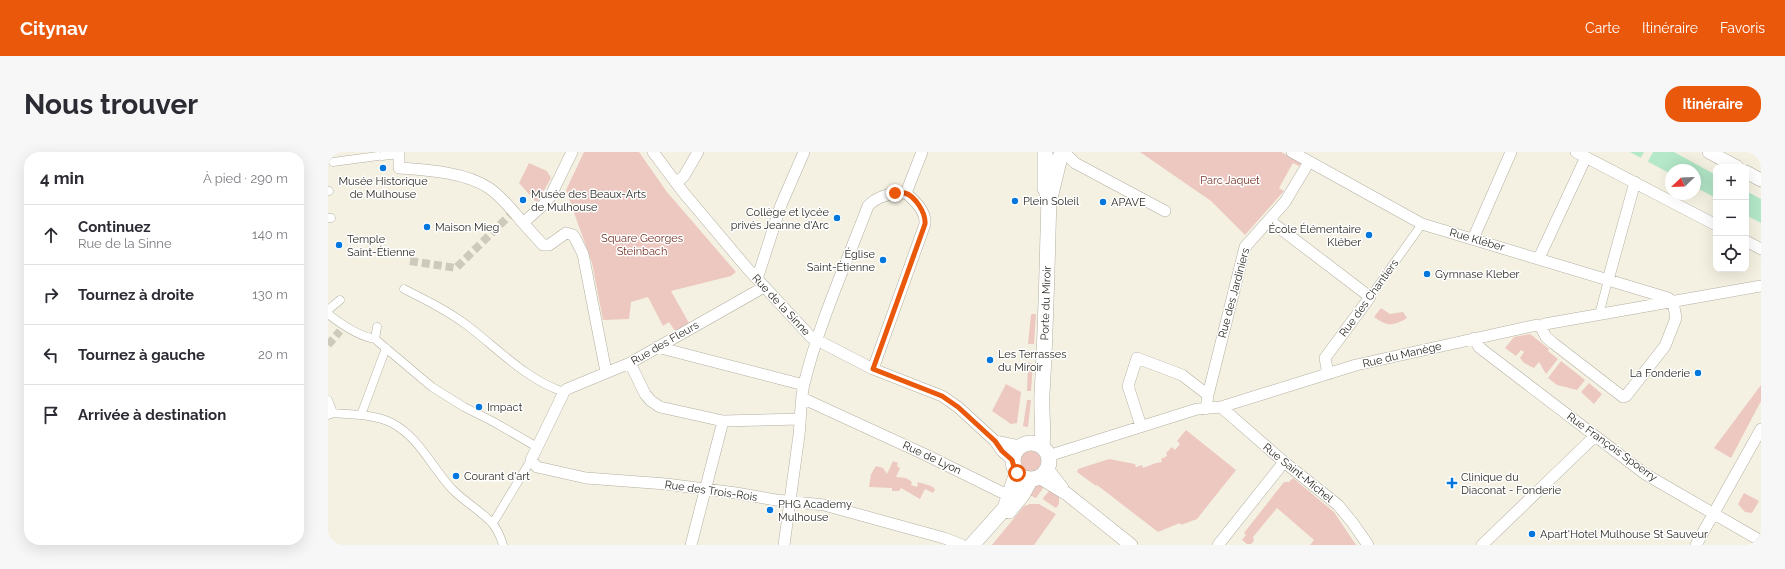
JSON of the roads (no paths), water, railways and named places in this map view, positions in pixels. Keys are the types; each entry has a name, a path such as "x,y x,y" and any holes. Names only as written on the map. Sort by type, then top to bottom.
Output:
{"main road":[{"path":"1045,152 1050,156 1065,154"},
{"name":"Porte du Miroir","path":"1045,152 1045,188 1049,198"},
{"name":"Porte du Miroir","path":"1032,461 1041,407 1048,291 1049,198 1065,154"},
{"path":"972,545 1005,508 1011,494 1032,461"},
{"path":"983,545 1022,496 1032,461"}],"street":[{"path":"523,223 550,197 572,152"},
{"name":"Rue de la Sinne","path":"653,152 676,183 760,283 804,331 817,342 873,369 942,396 958,407 995,441 1002,451 1032,461"},
{"path":"676,183 684,176 698,152"},
{"path":"760,283 782,205 804,152"},
{"path":"906,193 922,152"},
{"name":"Rue Kléber","path":"1292,152 1422,224 1668,298 1673,302"},
{"path":"1473,239 1511,152"},
{"path":"1709,152 1731,164"},
{"path":"333,162 399,153 399,171 438,170 480,183 490,188 512,214 523,223 543,245 549,246 562,235 569,233 576,238 583,254 606,372"},
{"path":"1065,154 1075,163 1165,211"},
{"path":"1539,258 1581,154 1713,223"},
{"name":"Rue des Jardiniers","path":"1206,408 1245,247 1285,202 1309,162"},
{"path":"1749,174 1761,180"},
{"path":"1599,314 1635,182"},
{"path":"784,545 799,435 799,419 804,385 817,342 868,206 873,200 879,197 895,193 906,193 915,200 922,211 925,224 873,369"},
{"path":"1269,220 1370,297"},
{"name":"Rue des Chantiers","path":"1328,374 1325,358 1422,224"},
{"path":"1749,243 1761,249"},
{"name":"Rue des Fleurs","path":"564,392 572,386 630,363 760,283"},
{"name":"Rue du Manège","path":"1032,461 1197,409 1221,407 1356,365 1537,325 1541,327 1545,324 1761,286"},
{"path":"404,289 436,305 467,325 517,366 554,389 564,392 531,460 492,523"},
{"path":"328,310 340,300"},
{"path":"1541,327 1546,337 1620,396 1626,396 1665,346 1676,318 1673,302"},
{"path":"328,314 342,328 368,338 375,339 432,387 464,407 492,421 536,447"},
{"path":"375,339 377,327"},
{"path":"671,338 669,345 672,351"},
{"name":"Rue François Spoerry","path":"1474,338 1479,347 1484,351 1645,474 1761,540"},
{"path":"657,347 804,385"},
{"path":"361,415 386,348"},
{"path":"1141,426 1128,386 1137,358 1182,375 1208,395"},
{"path":"630,363 645,394 651,401 660,407 723,420 799,419"},
{"name":"Rue de Lyon","path":"802,398 926,454 1001,492 1011,494"},
{"path":"328,400 330,414 372,416 392,423 404,431 419,445 459,496 492,523 498,531 503,545"},
{"name":"Rue Saint-Michel","path":"1221,407 1284,462 1338,505 1368,545"},
{"path":"691,545 723,420"},
{"path":"1696,545 1761,428"},
{"path":"1482,545 1595,436"},
{"path":"995,441 1032,461 1067,494 1131,545"},
{"name":"Rue des Trois-Rois","path":"531,460 537,467 586,478 706,489 790,501 824,504 944,538 962,545"},
{"path":"1218,545 1284,462"}],"tunnel":[{"path":"410,261 456,268 510,215"},
{"path":"328,345 340,331"}],"place":[{"name":"Musée Historique de Mulhouse","path":"383,168"},
{"name":"Musée des Beaux-Arts de Mulhouse","path":"523,200"},
{"name":"Plein Soleil","path":"1015,201"},
{"name":"APAVE","path":"1103,202"},
{"name":"Collège et lycée privés Jeanne d'Arc","path":"837,218"},
{"name":"Maison Mieg","path":"427,227"},
{"name":"École Élémentaire Kléber","path":"1369,235"},
{"name":"Temple Saint-Étienne","path":"339,245"},
{"name":"Église Saint-Étienne","path":"883,260"},
{"name":"Gymnase Kleber","path":"1427,274"},
{"name":"Les Terrasses du Miroir","path":"990,360"},
{"name":"La Fonderie","path":"1698,373"},
{"name":"Impact","path":"479,407"},
{"name":"Courant d'art","path":"456,476"},
{"name":"Clinique du Diaconat - Fonderie","path":"1452,483"},
{"name":"PHG Academy Mulhouse","path":"770,510"},
{"name":"Apart'Hotel Mulhouse St Sauveur","path":"1532,534"}],"park label":[{"name":"Parc Jaquet","path":"1230,180"},
{"name":"Square Georges Steinbach","path":"642,244"}]}
